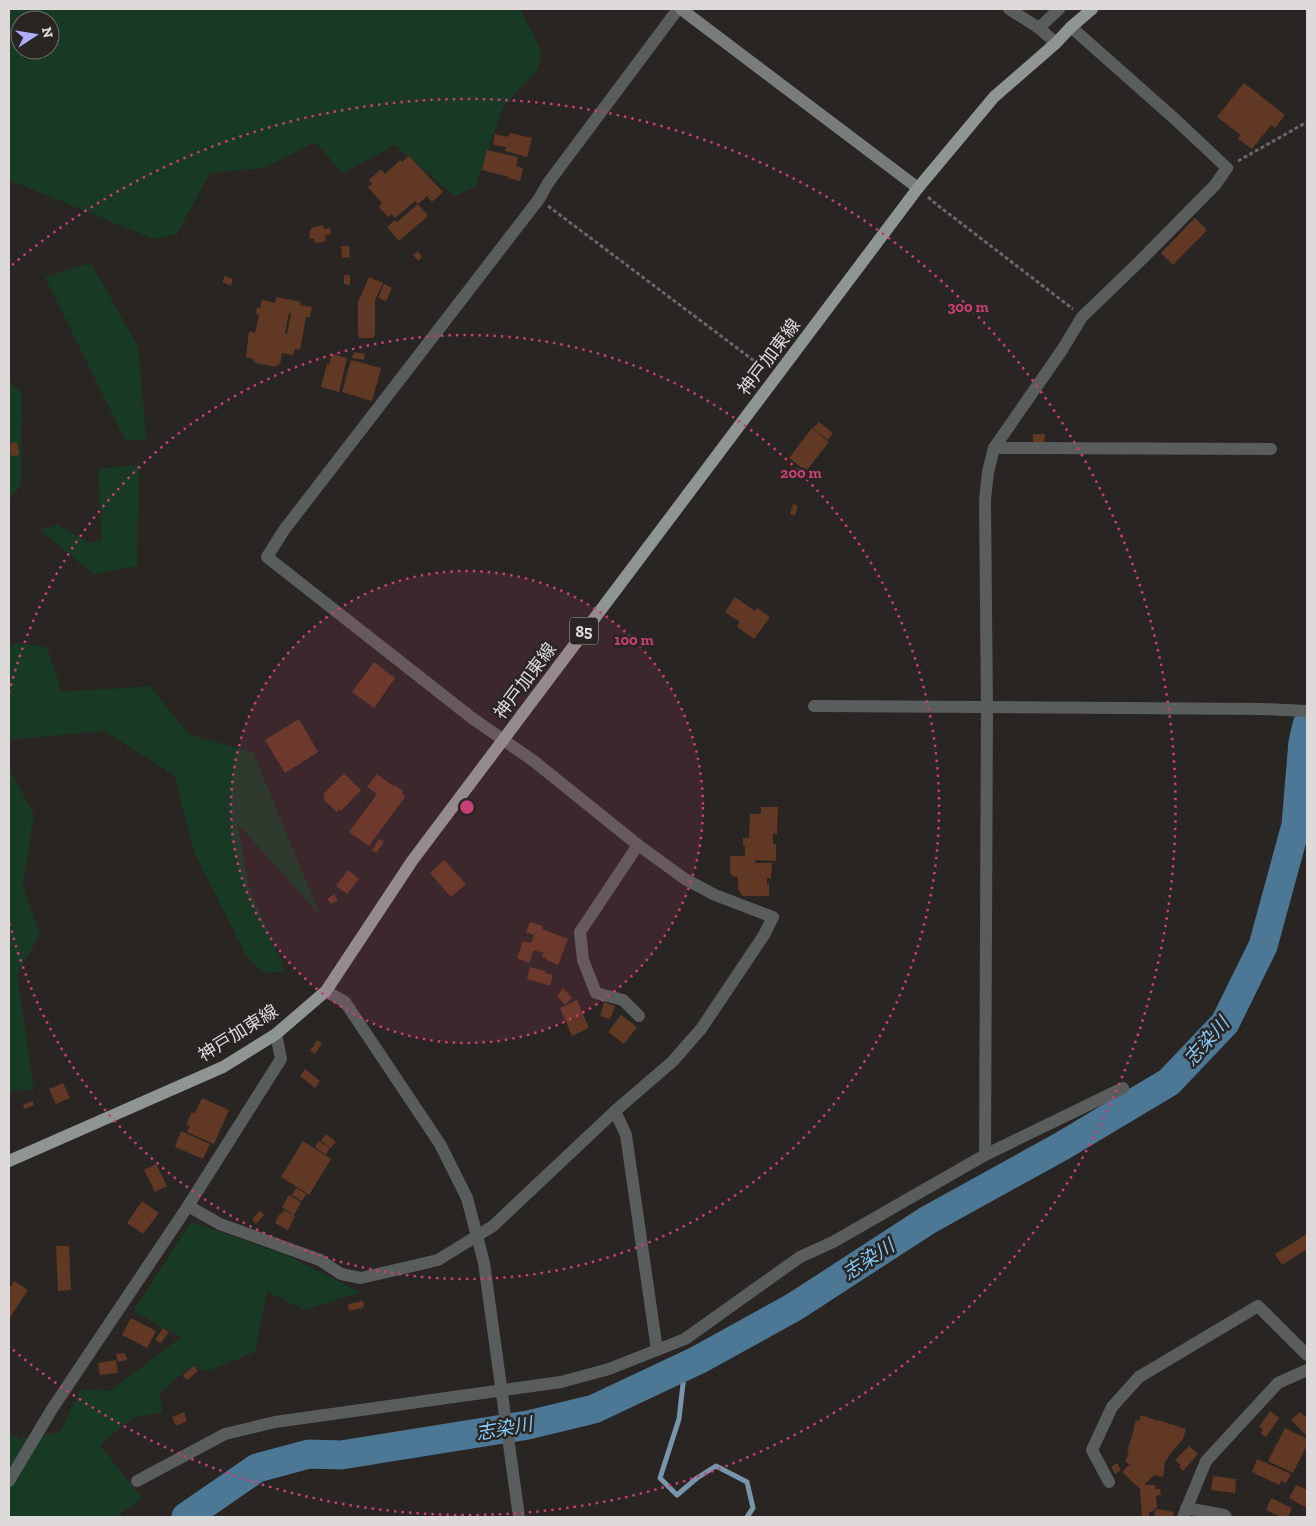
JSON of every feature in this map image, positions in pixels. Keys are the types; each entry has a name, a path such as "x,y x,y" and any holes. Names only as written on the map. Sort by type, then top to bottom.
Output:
{"main road":[{"name":"神戸加東線","path":"9,1161 223,1067 276,1034 326,991 412,861 918,188 994,97 1092,9"}],"street":[{"path":"188,1206 220,1224 320,1260 341,1274 361,1278 438,1260 493,1226 615,1111 673,1061 701,1029 764,935 773,917 715,895 685,879 638,845 535,762 472,718 267,557 284,530 539,200 548,183 680,9 918,188"},
{"path":"1009,9 1038,28 1056,43"},
{"path":"1038,28 1059,9"},
{"path":"985,1155 987,708 985,500 988,472 994,448 1062,350 1082,316 1215,185 1227,168 1071,27"},
{"path":"994,448 1271,450"},
{"path":"814,706 1262,709 1307,711"},
{"path":"638,845 580,932 583,960 596,993 624,1000 639,1016"},
{"path":"326,991 345,1002 440,1144 467,1198 484,1263 519,1517"},
{"path":"9,1481 52,1409 188,1206 281,1059 276,1034"},
{"path":"137,1481 225,1434 275,1422 561,1382 609,1369 686,1339 800,1257 833,1242 985,1155 1122,1088"},
{"path":"615,1111 626,1135 657,1350"},
{"path":"1109,1482 1092,1450 1112,1407 1139,1377 1258,1306 1307,1355"},
{"path":"1226,1517 1224,1515 1184,1513 1206,1460 1278,1383 1307,1370"}],"path":[{"path":"1227,168 1307,122"},
{"path":"918,188 936,204 1082,316"},
{"path":"539,200 775,377"}],"green space":[{"path":"9,9 520,9 540,48 541,59 537,70 503,107 475,187 454,196 395,145 343,173 315,142 263,168 210,173 177,234 154,239 9,180"},
{"path":"91,263 138,347 146,440 125,440 45,277"},
{"path":"9,381 22,394 21,485 9,499"},
{"path":"139,465 137,566 93,574 40,530 58,525 89,543 102,540 98,469"},
{"path":"17,643 47,647 62,692 149,686 190,735 253,752 320,915 237,823 249,888 285,971 265,973 247,957 195,854 174,775 104,731 9,740 9,647"},
{"path":"9,769 34,815 23,886 40,935 17,974 34,1090 9,1091"},
{"path":"191,1222 286,1255 360,1292 305,1310 267,1291 255,1352 207,1371 189,1367 159,1394 163,1412 133,1418 100,1445 142,1498 116,1517 9,1517 9,1434 20,1439 60,1432 81,1389 110,1391 181,1337 133,1311"}],"building":[{"path":"1244,83 1285,115 1275,128 1271,125 1252,149 1238,139 1241,135 1217,117"},
{"path":"510,133 532,138 527,157 505,151 506,147 493,145 495,134 508,137"},
{"path":"487,150 518,157 516,166 523,168 520,181 482,170"},
{"path":"409,156 443,192 432,202 427,196 418,204 415,201 395,218 392,214 388,217 379,207 382,203 368,187 372,184 369,180 381,169 385,174 400,160 402,162"},
{"path":"418,204 428,216 399,241 387,227 395,220 397,222"},
{"path":"1195,218 1207,230 1173,265 1161,253"},
{"path":"323,225 324,229 330,228 331,234 325,235 326,241 315,243 314,238 310,239 309,231 311,231 311,228"},
{"path":"341,246 349,246 350,257 342,258"},
{"path":"418,251 422,257 418,261 413,255"},
{"path":"344,275 350,275 350,285 344,284"},
{"path":"225,276 233,279 231,286 222,282"},
{"path":"369,277 383,283 375,300 375,335 374,338 359,338 358,300"},
{"path":"384,284 392,288 386,301 378,298"},
{"path":"276,297 301,302 300,305 312,307 310,317 306,317 300,350 295,349 293,355 282,353 280,365 277,364 277,367 255,363 253,359 246,357 249,331 255,333 259,315 256,314 257,307 260,308 262,300 275,303","holes":["289,313 291,313 287,334 285,333"]},
{"path":"354,352 365,354 364,360 352,358"},
{"path":"332,354 347,358 339,392 321,387 327,364 329,365"},
{"path":"351,360 381,368 372,401 342,392"},
{"path":"819,422 833,433 828,440 813,428"},
{"path":"812,428 829,442 806,471 789,458"},
{"path":"1033,434 1045,434 1044,444 1033,443"},
{"path":"17,442 19,455 11,456 9,444"},
{"path":"793,504 798,506 795,516 790,514"},
{"path":"735,597 755,611 757,608 770,617 754,639 737,627 740,622 725,612"},
{"path":"374,662 395,678 374,708 352,692"},
{"path":"299,719 318,752 285,773 265,740"},
{"path":"344,773 361,790 341,811 339,809 337,812 323,799 325,796 323,794"},
{"path":"377,774 403,791 402,793 405,797 369,846 349,832 377,794 367,787"},
{"path":"761,807 778,807 777,834 773,834 773,844 776,844 776,861 755,860 755,863 772,863 771,878 767,878 769,896 742,896 738,889 738,877 734,877 730,873 730,856 745,856 743,838 749,838 750,814 761,814"},
{"path":"379,839 384,842 376,853 372,850"},
{"path":"444,860 466,884 451,897 430,873"},
{"path":"348,870 359,879 347,894 336,886"},
{"path":"334,894 338,900 331,904 327,899"},
{"path":"530,922 543,926 542,929 568,939 558,965 542,957 544,953 534,950 529,963 517,958 523,941 531,943 534,935 526,932"},
{"path":"530,967 553,975 550,986 527,979"},
{"path":"563,988 572,998 565,1005 557,996"},
{"path":"577,1000 589,1028 572,1036 560,1008"},
{"path":"604,1002 615,1006 610,1019 600,1016"},
{"path":"621,1015 637,1027 624,1044 608,1032"},
{"path":"317,1040 322,1043 315,1054 310,1051"},
{"path":"305,1069 320,1081 315,1088 300,1076"},
{"path":"63,1083 70,1098 56,1104 49,1089"},
{"path":"202,1098 229,1110 214,1144 187,1132 190,1126 186,1125 192,1112 195,1113"},
{"path":"33,1101 34,1105 24,1109 23,1105"},
{"path":"181,1131 210,1144 203,1159 175,1147"},
{"path":"326,1134 336,1142 331,1148 321,1141"},
{"path":"303,1141 331,1159 309,1195 281,1177"},
{"path":"319,1141 330,1148 326,1155 315,1147"},
{"path":"156,1164 167,1186 155,1192 144,1170"},
{"path":"296,1188 306,1194 302,1201 292,1195"},
{"path":"289,1195 301,1202 294,1215 282,1207"},
{"path":"142,1201 159,1213 143,1234 127,1223"},
{"path":"284,1210 295,1216 288,1230 275,1223 280,1213 282,1214"},
{"path":"260,1211 264,1215 256,1224 252,1219"},
{"path":"1307,1234 1307,1249 1282,1265 1275,1254"},
{"path":"56,1246 69,1246 71,1290 58,1291"},
{"path":"14,1281 28,1290 9,1319 9,1289"},
{"path":"363,1301 364,1306 362,1308 349,1311 348,1304"},
{"path":"131,1318 156,1331 147,1348 122,1335"},
{"path":"163,1328 169,1332 161,1343 155,1340"},
{"path":"125,1353 127,1360 118,1362 116,1354"},
{"path":"116,1360 118,1373 100,1375 98,1363"},
{"path":"194,1366 198,1371 187,1380 183,1375"},
{"path":"1270,1411 1279,1418 1266,1437 1261,1434 1263,1429 1259,1427"},
{"path":"184,1412 187,1421 176,1426 172,1417"},
{"path":"1300,1412 1305,1417 1307,1415 1307,1436 1291,1420"},
{"path":"1141,1415 1186,1429 1183,1439 1165,1462 1163,1477 1154,1475 1144,1485 1155,1485 1155,1489 1160,1489 1161,1495 1156,1496 1157,1507 1149,1512 1149,1517 1142,1517 1140,1489 1122,1472 1130,1464 1125,1462 1129,1453 1127,1452 1136,1420 1139,1421"},
{"path":"1285,1428 1307,1439 1307,1445 1293,1473 1268,1461"},
{"path":"1189,1446 1198,1454 1183,1471 1179,1467 1181,1465 1175,1460"},
{"path":"1257,1459 1291,1474 1286,1483 1281,1481 1279,1485 1252,1472"},
{"path":"1117,1463 1121,1470 1115,1474 1111,1467"},
{"path":"1213,1476 1236,1479 1235,1493 1211,1490"},
{"path":"1296,1485 1307,1490 1307,1508 1289,1498"},
{"path":"1271,1498 1292,1508 1288,1517 1281,1517 1266,1510"},
{"path":"1156,1509 1174,1512 1173,1517 1154,1517"}],"waterway":[{"name":"志染川","path":"186,1517 257,1468 309,1454 341,1455 528,1425 594,1409 698,1360 794,1307 928,1220 1062,1146 1169,1082 1225,1023 1263,946 1296,825 1303,742 1307,725"},
{"path":"685,1366 679,1419 660,1478 677,1495 697,1478 716,1466 747,1482 753,1508 747,1517"}]}
